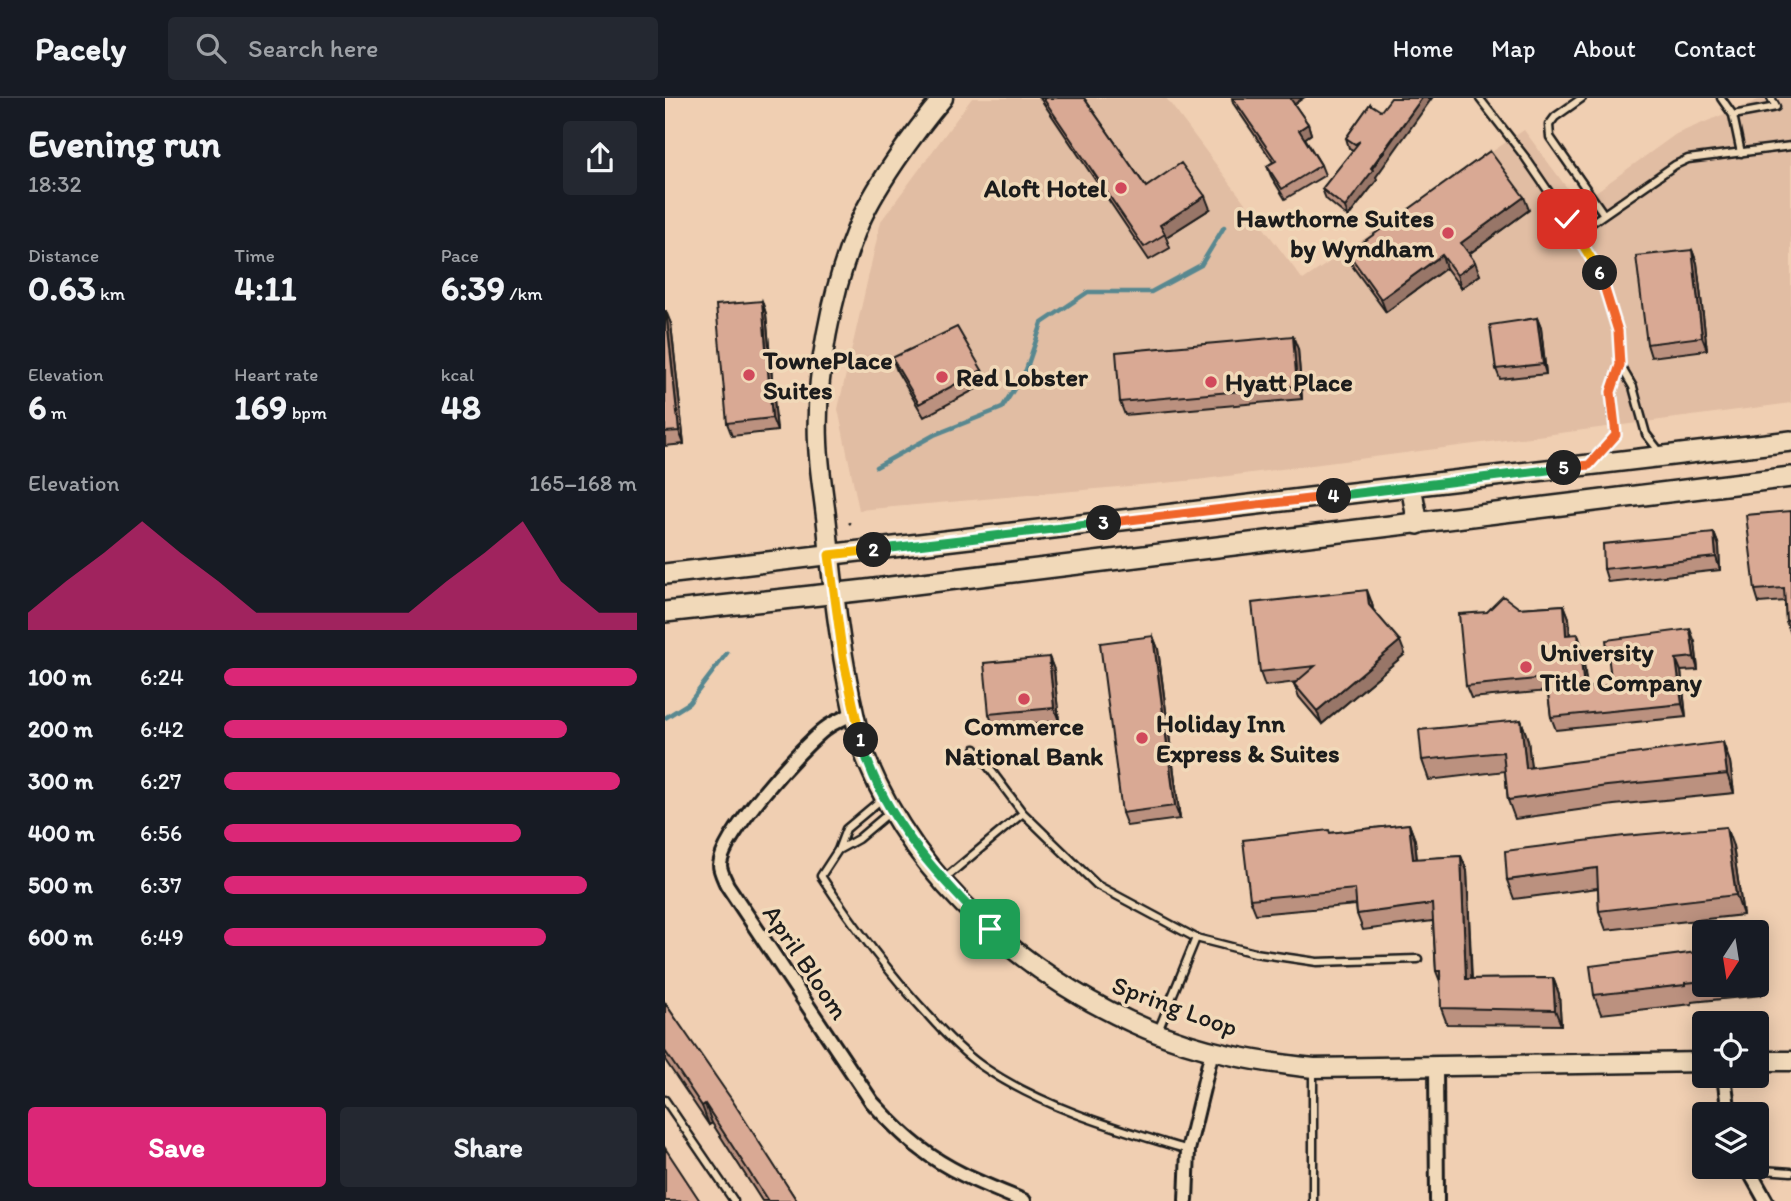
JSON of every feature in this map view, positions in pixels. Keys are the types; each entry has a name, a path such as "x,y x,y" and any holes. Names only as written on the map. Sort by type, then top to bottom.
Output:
{"main road":[{"path":"665,574 1791,441"},
{"path":"665,612 1418,524 1791,477"},
{"path":"1411,486 1418,524"}],"street":[{"name":"Spring Loop","path":"943,98 887,174 857,228 837,287 822,367 818,441 834,594 854,713 867,760 888,804 916,847 942,880 990,929 1055,981 1091,1002 1157,1033 1212,1051 1261,1062 1314,1068 1692,1062"},
{"name":"April Bloom","path":"854,713 826,728 792,762 734,833 722,854 720,868 727,885 872,1102 920,1148 946,1166 1024,1201"},
{"path":"1185,1201 1188,1150 1212,1051"},
{"path":"1769,1061 1791,1061"},
{"path":"1436,1066 1437,1201"},
{"path":"1754,1179 1766,1201"}],"lane":[{"path":"1582,98 1555,117 1549,125 1550,137 1603,214"},
{"path":"1721,98 1733,115 1741,153"},
{"path":"1733,115 1776,107 1771,98"},
{"path":"1480,99 1525,157 1577,233 1599,271 1618,331 1620,365 1611,392 1616,435 1589,465"},
{"path":"1577,233 1675,165 1688,159 1791,146"},
{"path":"1620,365 1633,387 1646,435 1663,456"},
{"path":"975,749 1023,813 1097,885 1196,938 1255,953 1317,962 1417,959"},
{"path":"838,850 858,839 888,804"},
{"path":"888,804 846,829 838,850 821,876 847,917 912,998 945,1034 982,1066 1037,1097 1086,1117 1188,1150"},
{"path":"942,880 1023,813"},
{"path":"1157,1033 1196,938"},
{"path":"1313,1201 1314,1068"},
{"path":"665,1100 734,1201"},
{"path":"1769,1170 1791,1172"}],"shaded area":[{"path":"972,98 1166,98 1303,280 1524,130 1579,204 1676,134 1763,98 1791,98 1791,403 1197,480 859,510 838,409 881,221"}],"building":[{"name":"Aloft Hotel","path":"1043,98 1084,98 1146,187 1181,163 1205,196 1160,225 1165,234 1144,247"},
{"path":"1233,98 1290,98 1308,124 1299,130 1321,165 1282,189 1267,166 1276,161"},
{"path":"1391,98 1422,98 1345,207 1322,189 1360,141 1355,144 1346,138 1370,104 1381,111"},
{"name":"Hawthorne Suites by Wyndham","path":"1490,151 1524,197 1461,243 1475,262 1457,275 1442,255 1381,299 1348,253"},
{"path":"1692,250 1702,337 1647,344 1636,256"},
{"name":"TownePlace Suites","path":"762,301 772,418 727,423 716,305"},
{"path":"665,311 679,431 665,432"},
{"path":"1537,318 1543,364 1496,369 1490,325"},
{"name":"Red Lobster","path":"957,327 982,370 919,404 892,358"},
{"name":"Hyatt Place","path":"1293,336 1297,386 1120,402 1116,352"},
{"path":"1791,511 1791,620 1786,621 1784,588 1755,590 1746,515"},
{"path":"1714,533 1716,557 1604,569 1603,544"},
{"path":"1367,590 1369,605 1400,641 1317,711 1294,684 1315,666 1260,672 1252,603"},
{"path":"1503,596 1519,608 1564,605 1566,635 1578,634 1584,688 1612,685 1606,640 1690,629 1694,657 1676,659 1682,704 1551,717 1546,678 1466,686 1459,614 1487,612"},
{"name":"Holiday Inn Express & Suites","path":"1153,636 1175,806 1122,813 1100,643"},
{"name":"Commerce National Bank","path":"1049,657 1054,708 989,714 984,663"},
{"path":"1521,720 1526,768 1723,742 1727,774 1607,786 1508,800 1503,752 1422,760 1419,730"},
{"path":"1409,824 1413,859 1461,856 1466,979 1553,978 1555,1010 1441,1008 1440,971 1436,971 1432,904 1357,914 1355,889 1250,899 1243,840"},
{"path":"1726,827 1736,895 1599,911 1597,868 1507,880 1505,851"},
{"path":"1692,953 1692,982 1594,995 1590,966"},
{"path":"665,1003 797,1201 768,1201 705,1104 702,1106 665,1051"},
{"path":"665,1148 700,1201 665,1201"}],"waterway":[{"path":"876,467 934,435 1002,408 1026,370 1042,323 1088,292 1151,292 1201,265 1224,227"},
{"path":"665,718 689,703 727,653"}],"place":[{"name":"Aloft Hotel","path":"1121,188"},
{"name":"Hawthorne Suites by Wyndham","path":"1448,233"},
{"name":"TownePlace Suites","path":"749,375"},
{"name":"Red Lobster","path":"942,377"},
{"name":"Hyatt Place","path":"1211,382"},
{"name":"University Title Company","path":"1526,667"},
{"name":"Commerce National Bank","path":"1024,699"},
{"name":"Holiday Inn Express & Suites","path":"1142,738"}],"route":[{"path":"990,929 942,880 916,847 891,811 867,760 843,657 829,555 1589,465 1616,435 1611,392 1620,365 1618,331 1599,271 1567,219"}]}
